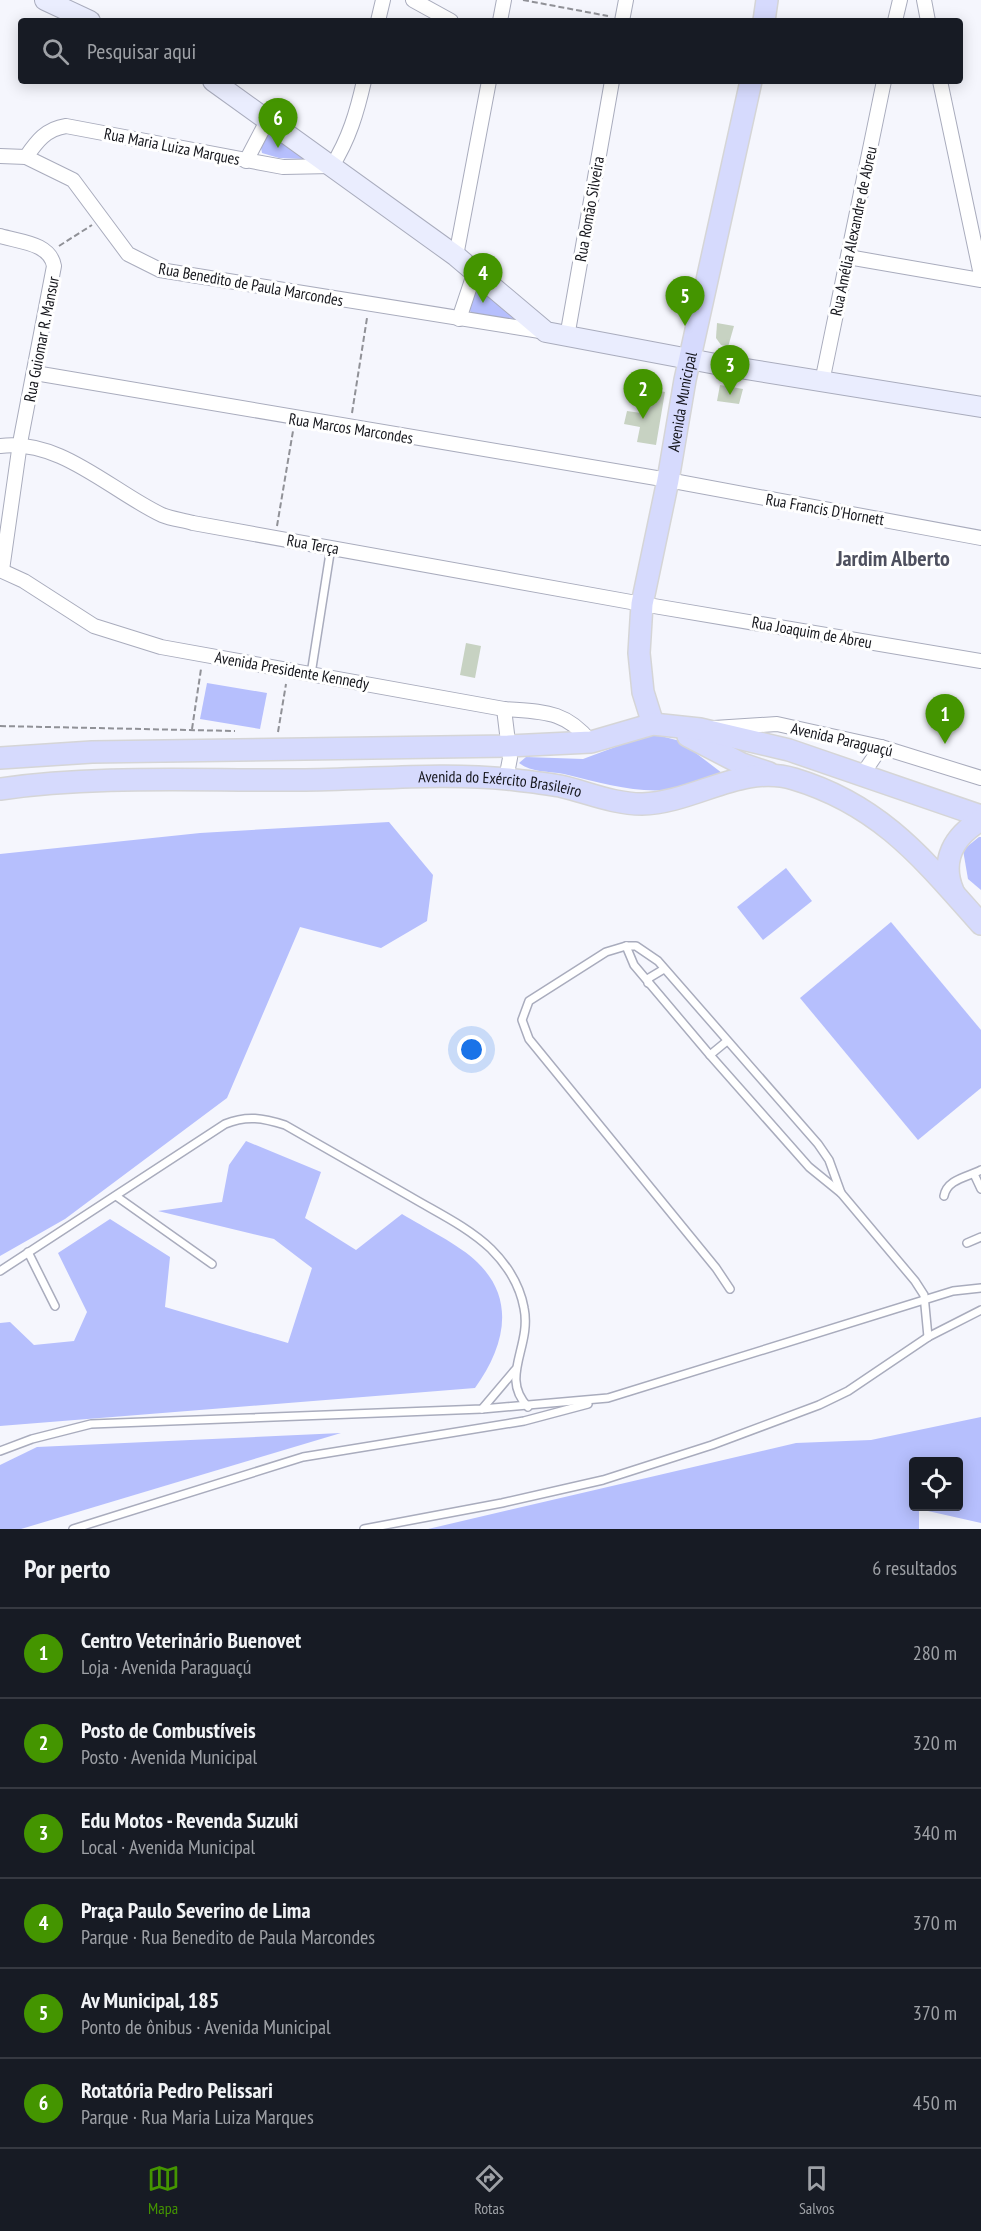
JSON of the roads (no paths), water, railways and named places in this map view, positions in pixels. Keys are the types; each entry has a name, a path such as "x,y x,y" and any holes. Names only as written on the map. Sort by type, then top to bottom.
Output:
{"main road":[{"path":"45,0 84,18"},
{"path":"764,18 767,0"},
{"path":"217,84 456,256 546,333 822,382 981,407"},
{"name":"Avenida Municipal","path":"653,724 643,692 639,653 642,604 690,358 751,84"},
{"path":"653,724 701,741 742,764 769,773"},
{"name":"Avenida do Exército Brasileiro","path":"0,758 92,752 508,746 591,742 653,724 700,729 789,750 981,818"},
{"name":"Avenida do Exército Brasileiro","path":"0,789 41,783 112,781 506,779 560,786 616,801 644,804 673,800 725,783 769,773 813,785 877,818 910,845 981,924"},
{"path":"954,894 947,877 953,845 969,827 981,818"}],"street":[{"path":"379,18 383,0"},
{"path":"413,0 446,18"},
{"path":"501,18 504,0"},
{"path":"622,18 626,0"},
{"path":"896,18 900,0"},
{"path":"924,0 927,18"},
{"path":"332,166 345,146 356,116 363,84"},
{"path":"456,256 488,84"},
{"name":"Rua Romão Silveira","path":"567,337 611,84"},
{"name":"Rua Amélia Alexandre de Abreu","path":"822,382 883,84"},
{"path":"941,84 981,275"},
{"path":"246,161 268,119"},
{"name":"Rua Maria Luiza Marques","path":"26,157 38,139 52,128 66,126 283,167 332,166"},
{"name":"Rua Benedito de Paula Marcondes","path":"0,156 26,157 73,180 128,254 160,270 546,333"},
{"name":"Rua Guiomar R. Mansur","path":"0,236 49,252 54,266 20,443 1,570"},
{"path":"848,257 981,280"},
{"path":"459,319 474,272"},
{"name":"Rua Marcos Marcondes","path":"35,373 295,419 668,480"},
{"path":"0,446 20,443"},
{"name":"Rua Terça","path":"20,443 82,468 165,516 642,604"},
{"name":"Rua Francis D'Hornett","path":"668,480 981,538"},
{"name":"Avenida Presidente Kennedy","path":"1,570 94,626 161,647 504,709 553,713 581,729 591,742"},
{"name":"Rua Joaquim de Abreu","path":"642,604 981,661"},
{"path":"504,709 510,769 506,779"},
{"name":"Avenida Paraguaçú","path":"700,729 777,724 881,747 981,778"},
{"path":"862,775 881,747"}],"lane":[{"path":"311,674 331,548"},
{"path":"626,946 634,965 648,983 809,1167 841,1192 915,1281 924,1295 928,1337"},
{"path":"730,1289 716,1268 529,1039 524,1028 523,1012 529,1001 606,952 626,946 645,951 664,969 818,1144 829,1160 841,1192"},
{"path":"648,983 653,975 664,969"},
{"path":"710,1054 727,1041"},
{"path":"0,1271 225,1124 255,1117 285,1125 457,1224 490,1248 512,1275 524,1306 526,1338 516,1368 515,1389 528,1407"},
{"path":"944,1196 945,1189 953,1182 977,1172 981,1189"},
{"path":"116,1196 212,1264"},
{"path":"967,1243 981,1237"},
{"path":"28,1252 55,1306"},
{"path":"73,1529 303,1457 525,1421 608,1398 953,1291 981,1288"},
{"path":"364,1529 502,1503 603,1480 712,1445 819,1405 848,1391 928,1337 981,1310"},
{"path":"482,1409 516,1368"},
{"path":"0,1451 32,1439 91,1424 528,1407 608,1398"}],"place":[{"name":"Rotatória Pedro Pelissari","path":"278,148"},
{"name":"Praça Paulo Severino de Lima","path":"483,303"},
{"name":"Av Municipal, 185","path":"685,326"},
{"name":"Edu Motos - Revenda Suzuki","path":"730,395"},
{"name":"Posto de Combustíveis","path":"643,419"},
{"name":"Centro Veterinário Buenovet","path":"945,744"}],"district":[{"name":"Jardim Alberto","path":"893,558"}]}
